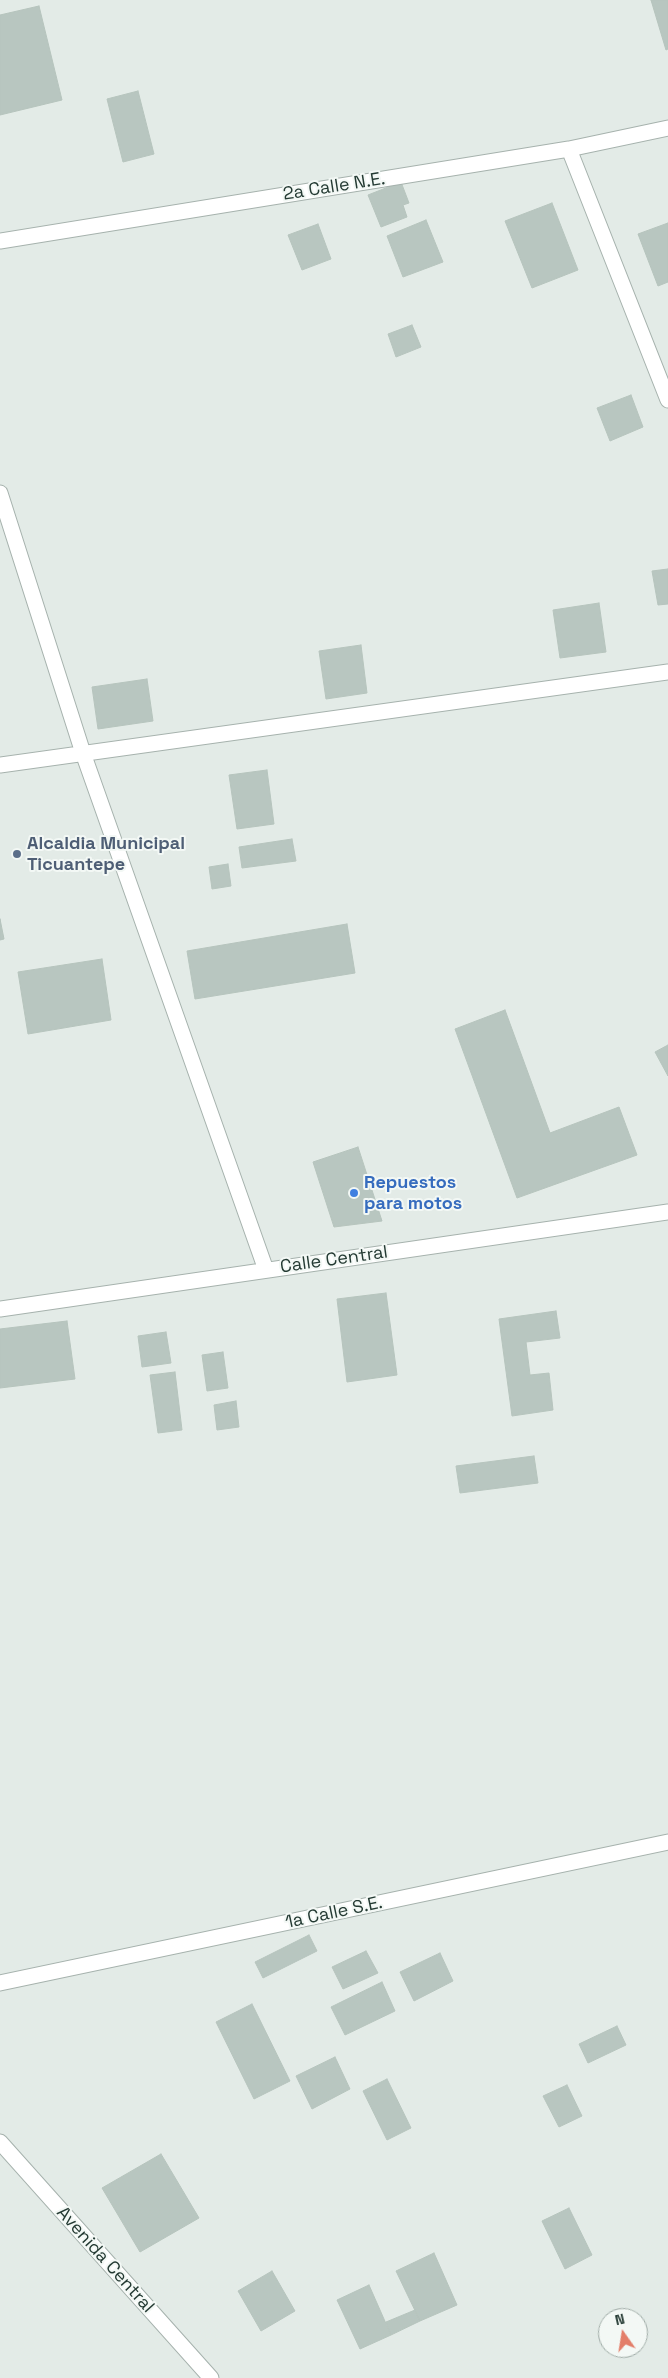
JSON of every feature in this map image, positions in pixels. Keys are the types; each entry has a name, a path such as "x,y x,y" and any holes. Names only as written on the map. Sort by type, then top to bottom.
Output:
{"street":[{"name":"2a Calle N.E.","path":"0,241 570,149 668,128"},
{"path":"570,149 668,400"},
{"path":"0,493 83,753 266,1270"},
{"path":"0,765 668,672"},
{"name":"Calle Central","path":"0,1309 668,1212"},
{"name":"1a Calle S.E.","path":"0,1983 668,1842"},
{"name":"Avenida Central","path":"0,2142 211,2378"}],"building":[{"path":"651,0 668,0 668,49 666,50"},
{"path":"39,6 62,100 0,115 0,15"},
{"path":"138,91 154,154 123,162 107,99"},
{"path":"401,182 409,203 403,205 407,217 381,227 368,195"},
{"path":"552,203 578,270 532,288 505,221"},
{"path":"426,220 443,262 403,277 387,236"},
{"path":"668,223 668,282 658,286 638,234"},
{"path":"318,224 331,259 302,270 288,235"},
{"path":"412,325 421,347 396,357 388,334"},
{"path":"631,395 643,427 610,441 597,408"},
{"path":"668,569 668,604 658,605 652,571"},
{"path":"599,603 606,652 560,658 553,610"},
{"path":"361,645 367,693 326,699 319,651"},
{"path":"147,679 153,721 98,729 92,687"},
{"path":"267,770 274,824 237,829 229,775"},
{"path":"292,839 296,861 242,868 239,847"},
{"path":"228,864 231,886 212,889 209,867"},
{"path":"0,919 4,939 0,940"},
{"path":"347,924 355,973 195,999 187,951"},
{"path":"102,959 111,1020 28,1034 18,972"},
{"path":"505,1010 550,1133 619,1107 637,1155 517,1198 455,1029"},
{"path":"668,1045 668,1076 655,1052"},
{"path":"358,1147 382,1221 334,1227 313,1162"},
{"path":"386,1293 397,1375 347,1382 337,1299"},
{"path":"556,1311 560,1338 526,1342 530,1375 549,1373 553,1410 512,1416 499,1319"},
{"path":"67,1321 75,1379 0,1388 0,1329"},
{"path":"166,1332 171,1363 142,1367 138,1336"},
{"path":"223,1352 228,1388 207,1391 202,1355"},
{"path":"175,1372 182,1430 158,1433 150,1375"},
{"path":"236,1401 239,1427 217,1430 214,1405"},
{"path":"534,1456 538,1483 460,1493 456,1466"},
{"path":"309,1935 317,1951 263,1978 255,1962"},
{"path":"366,1951 378,1973 343,1989 332,1967"},
{"path":"440,1953 453,1981 414,2001 400,1972"},
{"path":"382,1982 395,2011 345,2035 331,2007"},
{"path":"252,2004 290,2081 254,2099 216,2022"},
{"path":"617,2026 626,2045 588,2063 579,2044"},
{"path":"335,2057 350,2089 312,2109 296,2076"},
{"path":"387,2079 411,2128 387,2140 363,2091"},
{"path":"567,2085 582,2116 559,2127 543,2096"},
{"path":"161,2154 199,2218 140,2252 102,2188"},
{"path":"569,2208 592,2255 565,2269 542,2221"},
{"path":"434,2253 457,2305 420,2321 396,2271"},
{"path":"272,2271 295,2311 261,2331 238,2291"},
{"path":"369,2285 391,2335 360,2349 337,2300"},
{"path":"415,2310 420,2321 391,2335 386,2322"}],"place":[{"name":"Alcaldia Municipal Ticuantepe","path":"17,854"},
{"name":"Repuestos para motos","path":"354,1193"}]}
